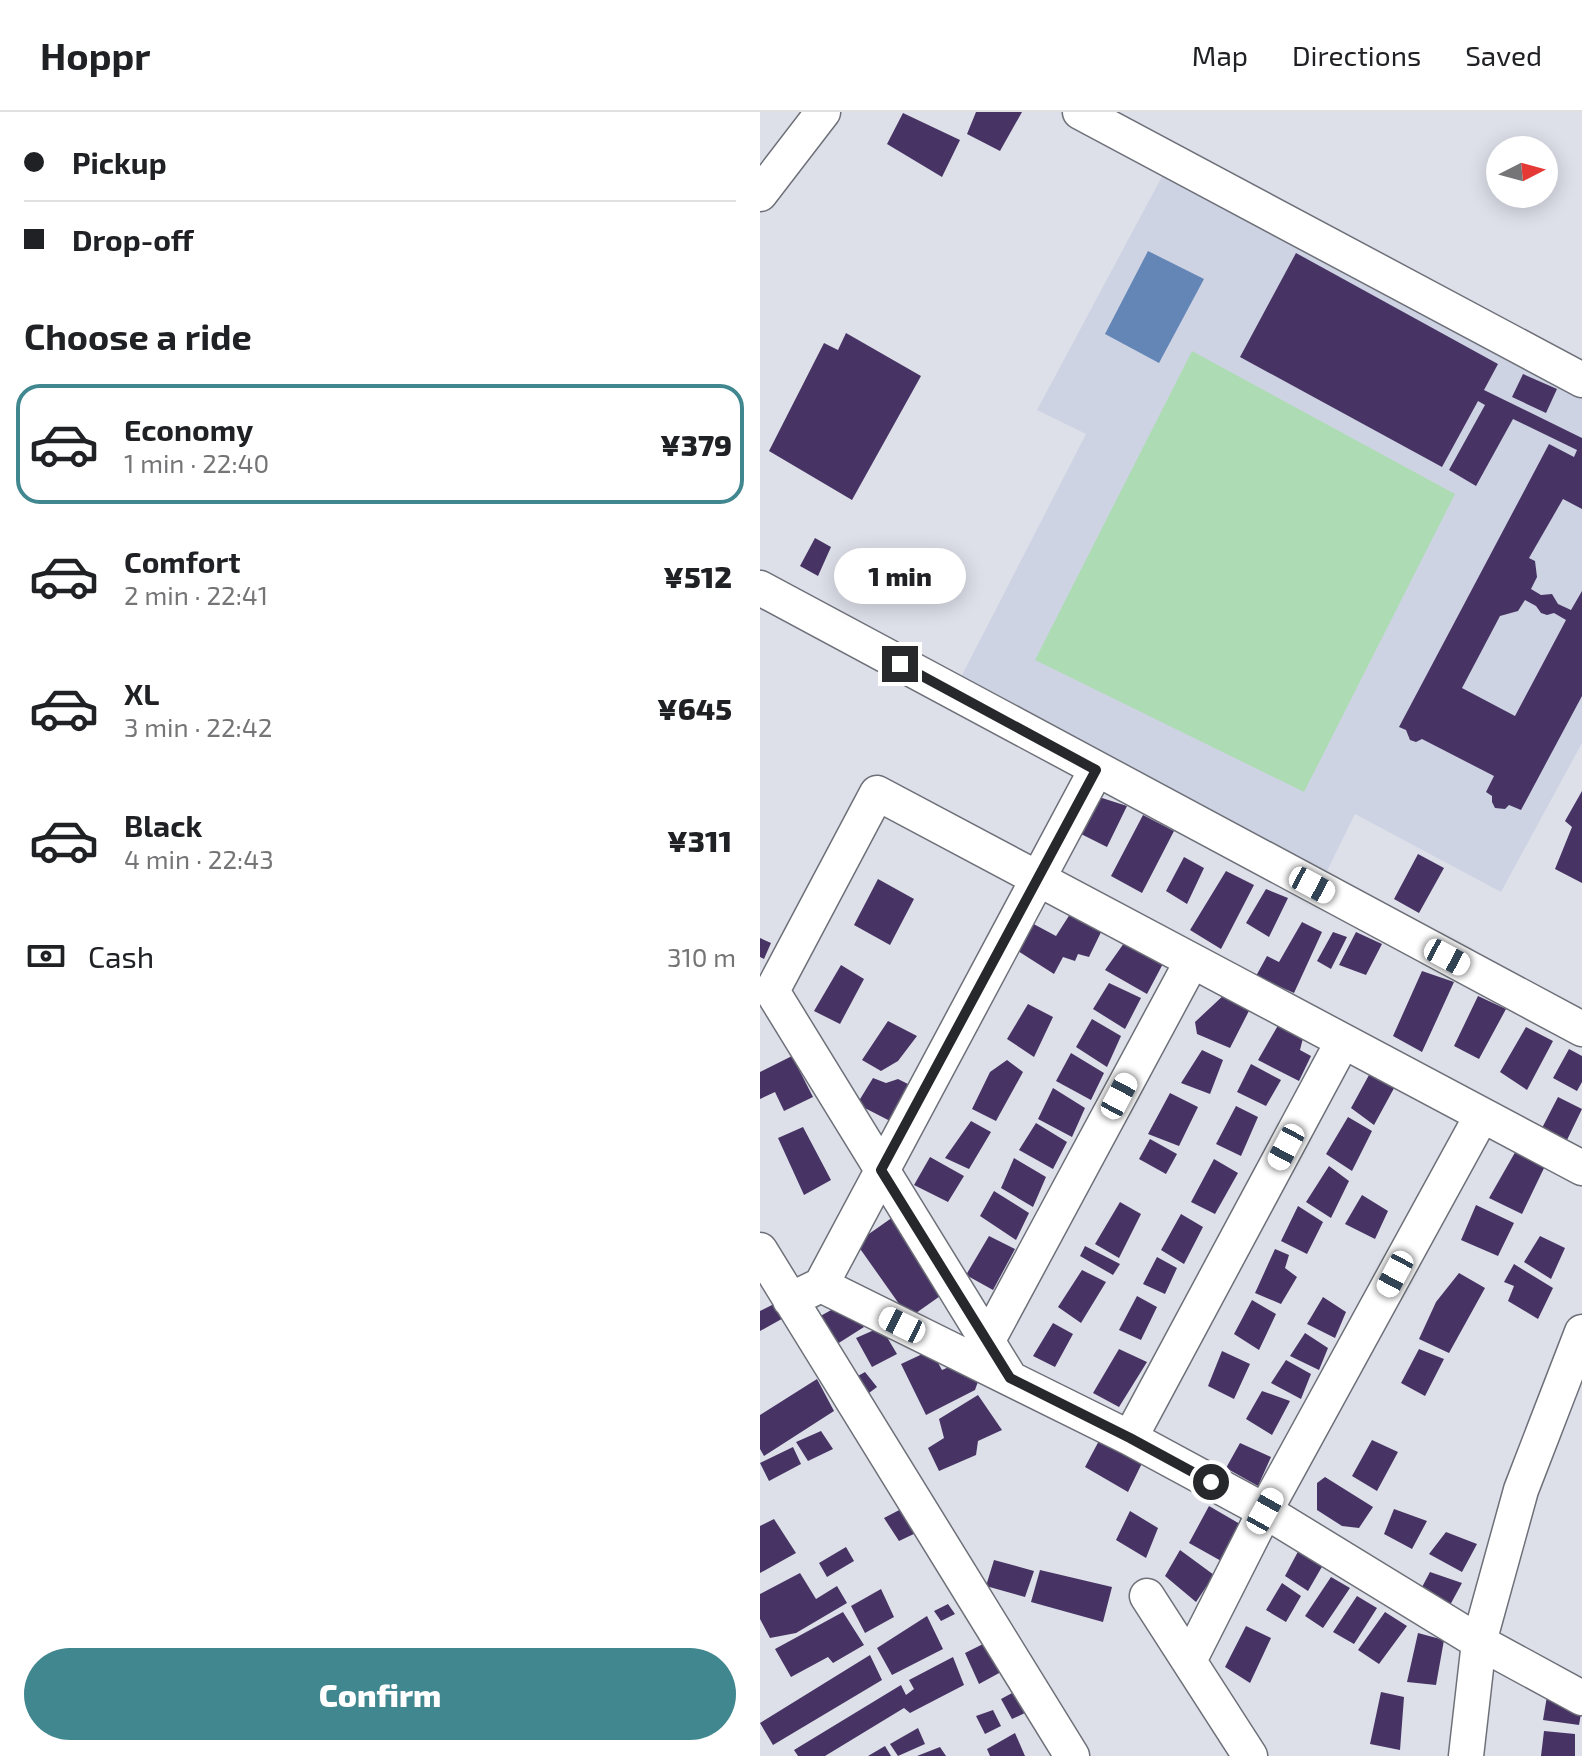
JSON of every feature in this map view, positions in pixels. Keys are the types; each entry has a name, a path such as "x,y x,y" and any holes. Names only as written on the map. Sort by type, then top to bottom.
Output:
{"street":[{"path":"760,194 823,112"},
{"path":"1080,112 1582,380"},
{"path":"760,588 1582,1029"},
{"path":"790,1300 821,1285 1096,770"},
{"path":"1010,1378 772,991 877,793 1582,1168"},
{"path":"988,1340 1192,961"},
{"path":"1130,1438 1343,1041"},
{"path":"1189,1661 1265,1511 1482,1115"},
{"path":"760,1250 1072,1756"},
{"path":"821,1285 1130,1438 1265,1511 1479,1642 1582,1698"},
{"path":"1466,1756 1479,1642 1521,1490 1582,1332"},
{"path":"1147,1596 1250,1756"}],"shaded area":[{"path":"1166,169 1582,394 1582,743 1501,892 1355,814 1325,875 961,677 1086,434 1037,410"}],"green space":[{"path":"1192,351 1455,494 1304,792 1035,660"}],"water":[{"path":"1148,251 1204,279 1159,363 1105,334"}],"building":[{"path":"976,112 1022,112 1000,151 967,134"},
{"path":"903,113 960,140 942,177 887,144"},
{"path":"1296,253 1498,364 1484,390 1582,438 1582,509 1563,499 1529,558 1535,561 1537,577 1531,589 1541,595 1552,594 1558,604 1571,610 1582,591 1582,696 1521,810 1509,805 1505,809 1495,808 1492,796 1486,792 1494,776 1422,739 1416,742 1410,740 1406,730 1399,727 1549,444 1574,457 1577,450 1513,419 1476,486 1449,470 1485,405 1478,401 1442,467 1240,357","holes":["1525,600 1541,613 1554,613 1566,620 1515,716 1462,688 1500,616 1518,611"]},
{"path":"846,333 921,376 852,500 769,451 824,343 838,350"},
{"path":"1523,374 1557,389 1546,413 1512,397"},
{"path":"815,538 831,547 818,576 800,566"},
{"path":"1582,791 1582,883 1555,869 1572,827 1565,821"},
{"path":"1099,797 1127,806 1107,847 1081,834"},
{"path":"1143,815 1174,831 1142,893 1111,876"},
{"path":"1418,854 1444,868 1419,913 1394,899"},
{"path":"1184,857 1204,868 1187,904 1166,891"},
{"path":"1226,871 1254,885 1221,949 1190,930"},
{"path":"878,879 914,899 890,945 854,925"},
{"path":"1266,889 1288,898 1269,937 1246,923"},
{"path":"1072,911 1104,926 1089,957 1078,954 1075,961 1063,957 1054,974 1015,949 1028,921 1056,936"},
{"path":"1302,922 1322,932 1294,993 1256,976 1267,956 1279,962"},
{"path":"1333,932 1347,937 1331,969 1317,961"},
{"path":"1356,932 1382,944 1366,975 1339,965"},
{"path":"1129,936 1166,958 1147,994 1105,970"},
{"path":"760,938 771,943 764,959 760,957"},
{"path":"841,965 864,979 840,1024 814,1011"},
{"path":"1422,971 1454,982 1422,1052 1393,1036"},
{"path":"1109,983 1141,998 1125,1029 1093,1009"},
{"path":"1226,993 1252,1005 1230,1048 1197,1034 1195,1022"},
{"path":"1478,996 1506,1009 1479,1059 1454,1046"},
{"path":"1028,1004 1053,1017 1034,1057 1007,1039"},
{"path":"1092,1019 1121,1036 1107,1067 1076,1047"},
{"path":"888,1021 917,1036 898,1061 881,1071 862,1060"},
{"path":"1280,1022 1303,1038 1300,1050 1311,1056 1299,1081 1258,1060"},
{"path":"1526,1027 1553,1041 1527,1090 1500,1072"},
{"path":"1569,1049 1582,1056 1582,1082 1577,1091 1553,1078"},
{"path":"1202,1050 1223,1060 1210,1094 1181,1083"},
{"path":"1071,1053 1104,1073 1091,1100 1056,1081"},
{"path":"792,1056 813,1097 784,1111 775,1092 760,1099 760,1072"},
{"path":"1007,1060 1023,1072 996,1121 972,1109 990,1072"},
{"path":"1251,1064 1281,1080 1266,1106 1237,1092"},
{"path":"1375,1064 1399,1079 1374,1125 1351,1108"},
{"path":"873,1078 886,1083 898,1079 912,1086 892,1122 857,1104"},
{"path":"1053,1088 1085,1108 1072,1137 1038,1119"},
{"path":"1170,1093 1198,1107 1179,1146 1148,1134"},
{"path":"1558,1097 1582,1109 1567,1140 1542,1128"},
{"path":"1236,1106 1258,1117 1241,1156 1216,1144"},
{"path":"1348,1117 1372,1131 1352,1171 1326,1154"},
{"path":"971,1121 991,1132 969,1169 945,1158"},
{"path":"1036,1123 1067,1142 1053,1169 1019,1150"},
{"path":"803,1127 831,1180 804,1195 778,1138"},
{"path":"1150,1139 1177,1154 1166,1174 1139,1159"},
{"path":"1517,1149 1545,1166 1522,1214 1489,1198"},
{"path":"930,1157 964,1176 948,1202 914,1185"},
{"path":"1014,1158 1046,1177 1033,1207 1001,1188"},
{"path":"1214,1159 1238,1173 1215,1214 1191,1202"},
{"path":"1329,1166 1349,1181 1331,1218 1306,1202"},
{"path":"994,1191 1029,1213 1016,1240 980,1216"},
{"path":"1362,1195 1388,1211 1375,1239 1345,1224"},
{"path":"1120,1202 1141,1214 1119,1258 1095,1244"},
{"path":"1476,1205 1514,1223 1498,1256 1461,1240"},
{"path":"1298,1206 1323,1222 1307,1254 1281,1241"},
{"path":"1181,1214 1203,1227 1184,1264 1161,1250"},
{"path":"893,1217 943,1294 909,1318 856,1243"},
{"path":"989,1236 1015,1249 993,1290 966,1275"},
{"path":"1540,1236 1565,1248 1551,1279 1524,1262"},
{"path":"1085,1246 1120,1264 1113,1275 1080,1256"},
{"path":"1275,1249 1289,1255 1285,1268 1297,1277 1281,1304 1255,1293"},
{"path":"1157,1257 1177,1268 1165,1294 1143,1284"},
{"path":"1514,1264 1553,1288 1538,1319 1508,1301 1514,1286 1504,1282"},
{"path":"1082,1270 1106,1282 1081,1323 1058,1307"},
{"path":"1459,1273 1485,1288 1449,1353 1419,1339 1436,1302"},
{"path":"1137,1296 1157,1307 1141,1340 1119,1330"},
{"path":"1323,1297 1346,1312 1335,1338 1307,1324"},
{"path":"1252,1300 1276,1314 1259,1350 1234,1334"},
{"path":"780,1301 787,1316 760,1331 760,1311"},
{"path":"842,1304 864,1327 834,1346 815,1319"},
{"path":"1053,1323 1073,1334 1055,1367 1033,1356"},
{"path":"881,1327 897,1354 872,1367 856,1338"},
{"path":"1305,1333 1328,1348 1319,1370 1290,1356"},
{"path":"1119,1349 1147,1362 1119,1407 1093,1393"},
{"path":"1419,1349 1444,1359 1425,1396 1401,1383"},
{"path":"931,1350 942,1370 956,1364 980,1376 975,1390 926,1415 901,1364"},
{"path":"1222,1351 1250,1364 1234,1399 1208,1386"},
{"path":"1286,1360 1311,1374 1301,1399 1271,1383"},
{"path":"865,1372 877,1387 861,1399 849,1381"},
{"path":"817,1379 834,1411 764,1456 760,1449 760,1415"},
{"path":"1262,1391 1290,1401 1272,1435 1246,1419"},
{"path":"978,1395 1002,1430 978,1441 976,1455 939,1471 928,1448 944,1438 939,1419"},
{"path":"821,1431 833,1449 808,1461 796,1442"},
{"path":"1101,1437 1145,1457 1128,1492 1085,1467"},
{"path":"1372,1440 1398,1452 1377,1491 1352,1476"},
{"path":"1240,1443 1271,1457 1258,1486 1226,1468"},
{"path":"793,1447 801,1464 769,1481 760,1463"},
{"path":"1325,1477 1373,1507 1359,1528 1342,1526 1317,1510 1317,1483"},
{"path":"1209,1506 1240,1524 1223,1562 1189,1543"},
{"path":"905,1507 918,1532 899,1541 884,1518"},
{"path":"1394,1509 1427,1521 1412,1549 1384,1534"},
{"path":"1130,1511 1158,1528 1146,1558 1116,1540"},
{"path":"774,1519 796,1553 760,1573 760,1526"},
{"path":"1446,1532 1477,1544 1462,1572 1429,1554"},
{"path":"1302,1544 1327,1558 1308,1591 1285,1576"},
{"path":"846,1547 854,1561 827,1577 819,1563"},
{"path":"1180,1550 1214,1575 1196,1602 1165,1576"},
{"path":"994,1560 1034,1571 1025,1597 986,1586"},
{"path":"1040,1570 1112,1587 1103,1622 1031,1602"},
{"path":"1430,1572 1462,1583 1449,1607 1421,1589"},
{"path":"800,1573 816,1599 837,1586 847,1603 796,1633 770,1638 760,1619 760,1594"},
{"path":"1331,1577 1350,1588 1323,1628 1305,1616"},
{"path":"1282,1583 1301,1596 1286,1622 1266,1610"},
{"path":"881,1589 894,1617 865,1633 851,1606"},
{"path":"1357,1596 1377,1608 1354,1644 1333,1632"},
{"path":"948,1604 955,1614 941,1621 934,1611"},
{"path":"843,1612 864,1645 833,1663 828,1657 791,1677 775,1649"},
{"path":"1385,1612 1407,1626 1379,1664 1358,1650"},
{"path":"927,1616 943,1649 892,1675 877,1648"},
{"path":"1246,1626 1271,1638 1250,1683 1225,1667"},
{"path":"1418,1633 1444,1640 1436,1685 1407,1682"},
{"path":"983,1644 1001,1672 979,1684 965,1653"},
{"path":"870,1655 882,1680 773,1745 760,1723"},
{"path":"953,1657 964,1685 910,1713 904,1708 825,1756 798,1756 794,1750 901,1685 906,1695 914,1689 909,1680"},
{"path":"1014,1692 1027,1712 1012,1719 1001,1699"},
{"path":"1381,1692 1404,1697 1400,1750 1370,1744"},
{"path":"1547,1696 1582,1708 1579,1725 1543,1720"},
{"path":"993,1710 1001,1726 985,1734 976,1716"},
{"path":"918,1728 925,1744 898,1756 890,1744"},
{"path":"1544,1731 1575,1734 1575,1756 1541,1756"},
{"path":"1015,1733 1025,1756 990,1756 987,1749"},
{"path":"885,1746 891,1756 868,1756"},
{"path":"940,1747 946,1756 917,1756"}],"route":[{"path":"900,664 1096,770 881,1170 1010,1378 1211,1482"}]}
